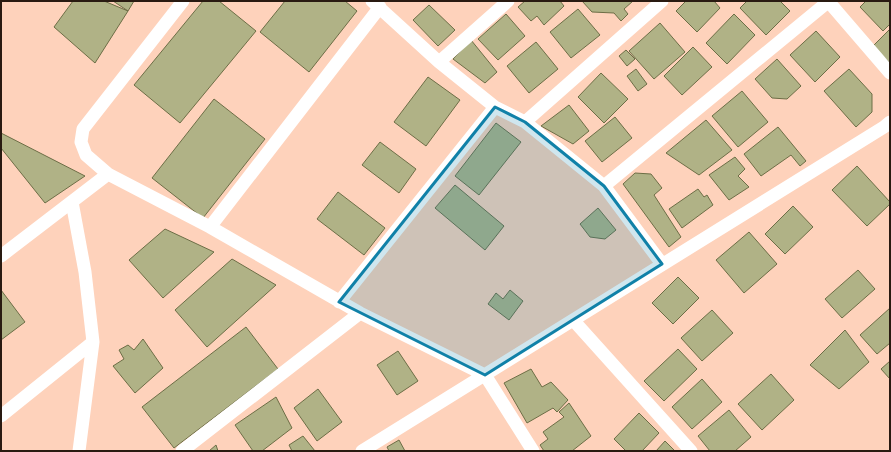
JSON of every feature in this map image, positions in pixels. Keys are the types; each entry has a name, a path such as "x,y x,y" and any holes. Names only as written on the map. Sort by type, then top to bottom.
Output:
{"street":[{"path":"183,1 83,128 81,142 86,155 108,174 210,227 339,302 485,375 533,451"},
{"path":"439,62 508,1"},
{"path":"525,122 662,1"},
{"path":"604,186 829,1 890,73"},
{"path":"210,227 376,4 439,62 495,107 525,122 604,186 662,264"},
{"path":"339,302 495,107"},
{"path":"362,451 574,321 662,264 890,122"},
{"path":"1,256 108,174"},
{"path":"72,202 85,272 93,342 79,451"},
{"path":"182,451 360,313"},
{"path":"574,321 691,451"},
{"path":"1,416 93,342"}],"highlighted area":[{"path":"495,107 525,122 604,186 662,264 485,375 339,302"}],"building":[{"path":"73,1 104,1 128,11 95,63 54,27"},
{"path":"113,1 134,1 128,11"},
{"path":"203,1 219,1 256,31 180,123 134,85"},
{"path":"285,1 345,1 357,11 309,72 260,32"},
{"path":"525,1 560,1 564,6 544,25 537,16 531,21 518,7"},
{"path":"582,1 633,1 624,9 628,14 621,21 614,13 592,12"},
{"path":"686,1 714,1 720,8 697,32 676,11"},
{"path":"747,1 780,1 790,11 766,35 740,8"},
{"path":"866,1 890,1 890,24 883,31 860,7"},
{"path":"429,5 455,30 438,46 413,20"},
{"path":"578,9 600,35 571,58 550,32"},
{"path":"506,14 525,36 498,60 478,39"},
{"path":"734,14 755,35 727,64 706,43"},
{"path":"660,23 685,52 654,79 629,51"},
{"path":"890,29 890,63 873,46"},
{"path":"816,31 840,57 815,82 790,55"},
{"path":"471,40 497,72 485,83 453,59"},
{"path":"536,42 558,69 529,93 507,66"},
{"path":"693,47 712,67 682,95 664,76"},
{"path":"626,50 635,59 627,66 619,56"},
{"path":"777,59 801,86 787,99 772,98 755,79"},
{"path":"636,69 647,84 638,91 627,76"},
{"path":"849,69 872,94 872,112 856,127 824,91"},
{"path":"601,73 628,99 604,123 578,97"},
{"path":"428,77 460,100 426,146 394,122"},
{"path":"742,91 768,122 738,147 712,116"},
{"path":"214,99 265,139 203,218 152,178"},
{"path":"569,105 589,131 573,144 541,126"},
{"path":"615,117 632,138 602,162 585,141"},
{"path":"706,120 732,150 699,175 666,153"},
{"path":"496,123 521,142 479,195 455,176"},
{"path":"778,127 806,161 800,166 791,155 761,176 744,154"},
{"path":"1,133 85,176 45,203 1,148"},
{"path":"380,142 416,169 399,193 362,165"},
{"path":"735,157 745,169 738,176 749,187 729,200 709,175"},
{"path":"857,166 890,202 890,204 867,226 832,190"},
{"path":"635,173 651,174 662,188 654,195 681,237 669,247 623,184"},
{"path":"455,185 504,226 485,250 435,208"},
{"path":"698,189 704,197 707,195 713,205 682,228 669,209"},
{"path":"338,192 385,228 364,255 317,219"},
{"path":"793,206 813,227 785,254 765,234"},
{"path":"598,208 616,230 605,239 590,237 580,224"},
{"path":"165,229 214,252 163,298 129,260"},
{"path":"749,232 777,264 744,293 716,260"},
{"path":"232,259 276,285 207,347 175,310"},
{"path":"858,270 875,289 842,318 825,299"},
{"path":"678,277 699,298 673,324 652,303"},
{"path":"1,290 25,322 1,340"},
{"path":"510,290 523,301 509,320 488,304 496,293 503,299"},
{"path":"890,308 890,343 877,354 860,335"},
{"path":"712,310 733,333 702,361 681,338"},
{"path":"246,327 278,369 174,448 142,407"},
{"path":"845,330 869,362 839,389 810,365"},
{"path":"143,339 163,368 135,393 113,366 124,359 119,350 128,345 134,350"},
{"path":"678,349 697,369 664,401 644,381"},
{"path":"398,351 418,381 397,395 377,365"},
{"path":"890,361 890,379 881,369"},
{"path":"531,369 542,387 551,382 568,400 557,412 553,408 527,423 504,383"},
{"path":"771,374 794,400 762,430 738,404"},
{"path":"702,379 722,402 692,429 672,407"},
{"path":"318,389 342,422 317,441 294,408"},
{"path":"276,397 292,428 262,451 253,451 235,425"},
{"path":"569,403 591,436 572,451 544,451 540,445 548,439 543,432 564,417 559,412"},
{"path":"729,410 751,437 735,451 710,451 698,436"},
{"path":"639,413 659,433 642,451 626,451 614,439"},
{"path":"303,436 315,451 292,451 289,445"},
{"path":"399,440 405,451 389,451 387,447"},
{"path":"665,441 675,451 656,451"},
{"path":"216,445 218,451 209,451"}]}
